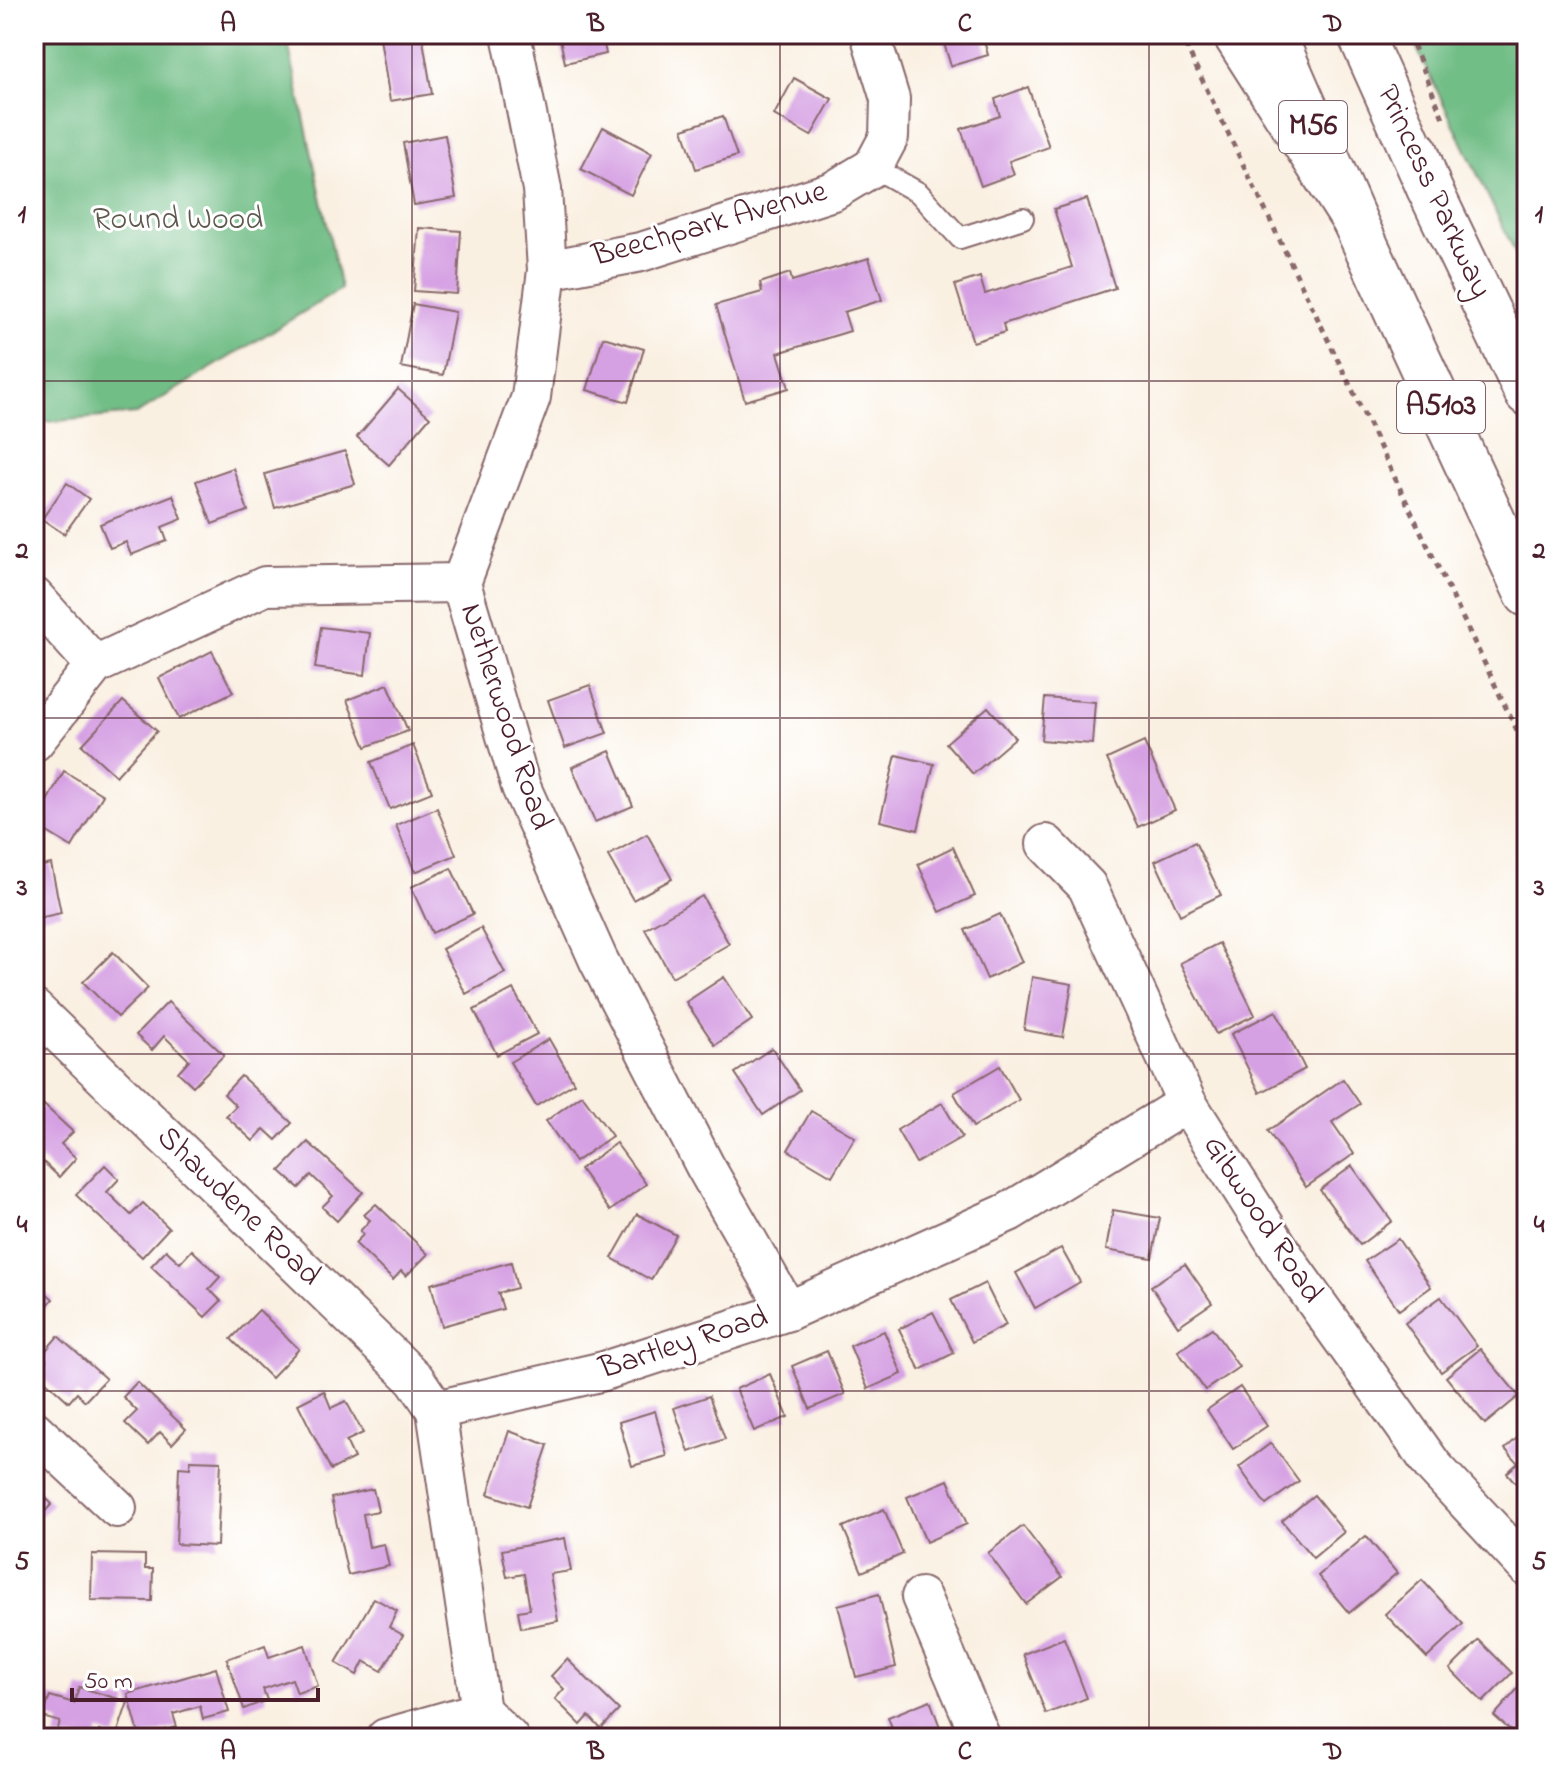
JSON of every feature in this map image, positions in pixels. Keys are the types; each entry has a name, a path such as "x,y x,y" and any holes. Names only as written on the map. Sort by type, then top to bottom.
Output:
{"highway":[{"name":"A5103","path":"1235,34 1354,220 1527,594"},
{"name":"M56","path":"1273,34 1354,220"},
{"name":"Princess Parkway","path":"1360,34 1527,393"},
{"name":"A5103","path":"1375,34 1429,188"}],"street":[{"name":"Netherwood Road","path":"511,34 542,189 547,270 531,397 461,583 521,787 591,945 705,1166 788,1311"},
{"path":"870,34 890,99 889,137 873,167"},
{"name":"Beechpark Avenue","path":"547,270 641,252 804,201 833,191 873,167"},
{"path":"34,742 95,665 265,586 461,583"},
{"path":"34,597 95,665"},
{"name":"Gibwood Road","path":"1046,844 1087,886 1187,1103 1223,1165 1393,1414 1433,1466 1527,1567"},
{"name":"Shawdene Road","path":"34,1009 415,1379 436,1410"},
{"name":"Bartley Road","path":"436,1410 604,1371 788,1311 1009,1212 1187,1103"},
{"path":"436,1410 481,1711 509,1738"},
{"path":"34,1430 117,1508"},
{"path":"921,1597 981,1738"},
{"path":"386,1738 481,1711"}],"lane":[{"path":"873,167 919,193 960,238 1023,218"}],"path":[{"path":"1180,34 1527,751"}],"green space":[{"name":"Round Wood","path":"34,34 286,34 341,289 136,414 34,423"},
{"path":"1410,34 1527,34 1527,277"}],"building":[{"path":"422,34 432,94 390,101 380,38"},
{"path":"559,34 602,34 606,54 565,63"},
{"path":"941,34 982,34 988,55 951,66"},
{"path":"794,78 832,99 811,136 774,115"},
{"path":"1028,87 1049,147 1009,161 1014,174 981,186 961,129 1000,116 995,99"},
{"path":"723,116 737,156 696,169 683,129"},
{"path":"603,127 652,153 631,195 581,169"},
{"path":"445,135 456,198 414,205 403,143"},
{"path":"1087,199 1115,288 1003,324 1005,332 973,342 955,285 980,277 985,294 1072,267 1054,209"},
{"path":"419,228 461,231 457,294 414,291"},
{"path":"869,258 882,300 844,312 850,331 778,353 789,388 745,401 716,305 762,292 760,283 790,273 792,281"},
{"path":"413,304 455,312 443,375 401,367"},
{"path":"603,337 644,349 628,402 587,390"},
{"path":"398,389 430,417 389,465 357,437"},
{"path":"345,451 355,484 275,508 265,474"},
{"path":"233,468 248,511 212,524 196,481"},
{"path":"67,483 89,499 64,534 42,519"},
{"path":"173,495 182,519 162,527 167,541 131,555 126,542 110,548 100,524"},
{"path":"321,627 370,633 365,675 315,668"},
{"path":"212,651 233,692 179,719 159,678"},
{"path":"388,684 408,731 366,747 347,700"},
{"path":"590,685 607,733 565,748 548,700"},
{"path":"1045,698 1095,702 1092,744 1041,740"},
{"path":"123,701 157,731 116,776 82,745"},
{"path":"988,707 1015,738 973,774 946,743"},
{"path":"1144,742 1175,810 1138,827 1107,759"},
{"path":"413,745 432,792 390,809 371,762"},
{"path":"610,751 633,806 595,822 572,767"},
{"path":"896,755 934,764 918,830 880,821"},
{"path":"64,771 103,795 72,847 34,824"},
{"path":"437,808 456,855 415,872 396,825"},
{"path":"647,834 672,879 633,900 608,856"},
{"path":"1195,842 1221,895 1180,915 1155,861"},
{"path":"953,847 975,896 940,912 918,864"},
{"path":"51,864 61,913 34,919 34,868"},
{"path":"451,868 473,914 432,933 411,887"},
{"path":"702,896 729,944 672,977 645,929"},
{"path":"1000,914 1022,962 987,979 965,930"},
{"path":"481,928 505,973 466,994 442,949"},
{"path":"1219,943 1255,1015 1216,1034 1180,963"},
{"path":"113,952 148,988 118,1017 83,982"},
{"path":"724,977 752,1020 715,1045 686,1002"},
{"path":"1032,977 1072,984 1063,1037 1024,1030"},
{"path":"513,989 537,1034 497,1055 474,1010"},
{"path":"168,1002 224,1055 193,1086 178,1072 189,1060 164,1036 152,1050 136,1035"},
{"path":"1276,1011 1305,1069 1260,1093 1231,1034"},
{"path":"549,1039 574,1083 536,1106 510,1062"},
{"path":"772,1048 800,1090 763,1115 735,1073"},
{"path":"1000,1066 1019,1100 973,1127 954,1093"},
{"path":"241,1076 292,1123 276,1140 264,1129 253,1141 226,1116 236,1106 224,1094"},
{"path":"1343,1079 1360,1104 1332,1122 1354,1154 1306,1187 1268,1131"},
{"path":"582,1095 612,1136 575,1162 546,1121"},
{"path":"942,1103 962,1137 916,1163 897,1130"},
{"path":"44,1105 73,1132 61,1144 76,1158 59,1177 34,1153 34,1116"},
{"path":"811,1111 855,1137 832,1176 788,1150"},
{"path":"308,1142 363,1192 337,1221 322,1207 333,1196 311,1175 299,1188 280,1171"},
{"path":"616,1143 646,1184 610,1211 580,1169"},
{"path":"105,1165 119,1179 107,1192 131,1215 143,1203 169,1228 142,1257 76,1195"},
{"path":"1352,1166 1392,1221 1360,1245 1320,1190"},
{"path":"376,1204 428,1254 406,1276 401,1271 393,1280 355,1243 364,1234 360,1231 370,1220 364,1215"},
{"path":"1113,1210 1160,1218 1152,1258 1106,1250"},
{"path":"637,1214 676,1235 651,1280 612,1258"},
{"path":"1398,1239 1431,1287 1399,1310 1365,1261"},
{"path":"1061,1248 1080,1282 1035,1308 1016,1273"},
{"path":"166,1250 180,1263 192,1250 220,1277 209,1289 221,1301 205,1317 151,1266"},
{"path":"511,1262 517,1288 498,1293 503,1309 442,1326 431,1284"},
{"path":"1185,1264 1212,1303 1178,1326 1151,1286"},
{"path":"34,1282 53,1299 37,1317 34,1315"},
{"path":"985,1283 1006,1325 972,1342 951,1300"},
{"path":"1441,1297 1477,1346 1441,1372 1405,1323"},
{"path":"259,1310 299,1349 271,1378 231,1339"},
{"path":"933,1312 954,1353 920,1370 899,1329"},
{"path":"1212,1328 1239,1367 1205,1390 1178,1351"},
{"path":"884,1331 902,1374 868,1389 850,1346"},
{"path":"58,1336 106,1379 85,1401 77,1393 69,1402 35,1371 46,1360 41,1356"},
{"path":"1480,1349 1519,1396 1485,1424 1446,1377"},
{"path":"827,1351 845,1394 810,1409 792,1366"},
{"path":"770,1374 788,1417 754,1431 736,1389"},
{"path":"137,1382 186,1429 172,1444 160,1432 148,1445 125,1423 137,1411 123,1397"},
{"path":"1240,1387 1267,1426 1233,1449 1207,1410"},
{"path":"324,1391 331,1408 346,1401 363,1433 346,1441 354,1458 331,1470 298,1404"},
{"path":"709,1396 725,1439 689,1452 674,1408"},
{"path":"655,1411 667,1456 632,1466 619,1422"},
{"path":"1527,1429 1527,1496 1507,1473 1518,1463 1505,1449"},
{"path":"509,1431 548,1445 527,1507 488,1494"},
{"path":"1271,1443 1299,1481 1266,1505 1239,1467"},
{"path":"190,1460 221,1461 217,1546 176,1544 179,1467 190,1468"},
{"path":"948,1480 967,1524 926,1542 907,1497"},
{"path":"34,1486 52,1504 34,1523"},
{"path":"373,1489 378,1511 363,1514 369,1547 384,1544 389,1566 348,1575 331,1498"},
{"path":"1314,1495 1344,1532 1313,1558 1282,1521"},
{"path":"884,1509 903,1554 862,1572 843,1527"},
{"path":"1023,1526 1062,1577 1026,1604 988,1553"},
{"path":"1366,1536 1397,1573 1349,1613 1318,1576"},
{"path":"565,1538 571,1571 550,1574 558,1621 521,1628 518,1611 530,1609 524,1574 507,1577 502,1550"},
{"path":"92,1554 145,1555 145,1569 153,1569 152,1601 91,1600"},
{"path":"1422,1580 1463,1624 1427,1658 1385,1614"},
{"path":"879,1594 896,1667 856,1677 838,1605"},
{"path":"374,1598 397,1611 389,1627 403,1635 382,1671 364,1661 357,1675 336,1663"},
{"path":"1064,1638 1087,1698 1046,1714 1023,1654"},
{"path":"1479,1640 1512,1673 1483,1702 1450,1669"},
{"path":"265,1645 269,1657 305,1645 318,1686 297,1693 292,1679 263,1689 267,1700 244,1709 227,1659"},
{"path":"567,1659 619,1710 601,1729 589,1716 581,1725 555,1699 564,1689 551,1676"},
{"path":"216,1668 229,1712 203,1719 200,1706 173,1714 177,1727 140,1737 128,1694"},
{"path":"1521,1685 1527,1691 1527,1738 1519,1738 1494,1716"},
{"path":"79,1687 128,1702 116,1737 99,1731 97,1738 55,1738 60,1722 43,1717 50,1696 74,1703"},
{"path":"930,1700 944,1738 896,1738 888,1717"}]}
